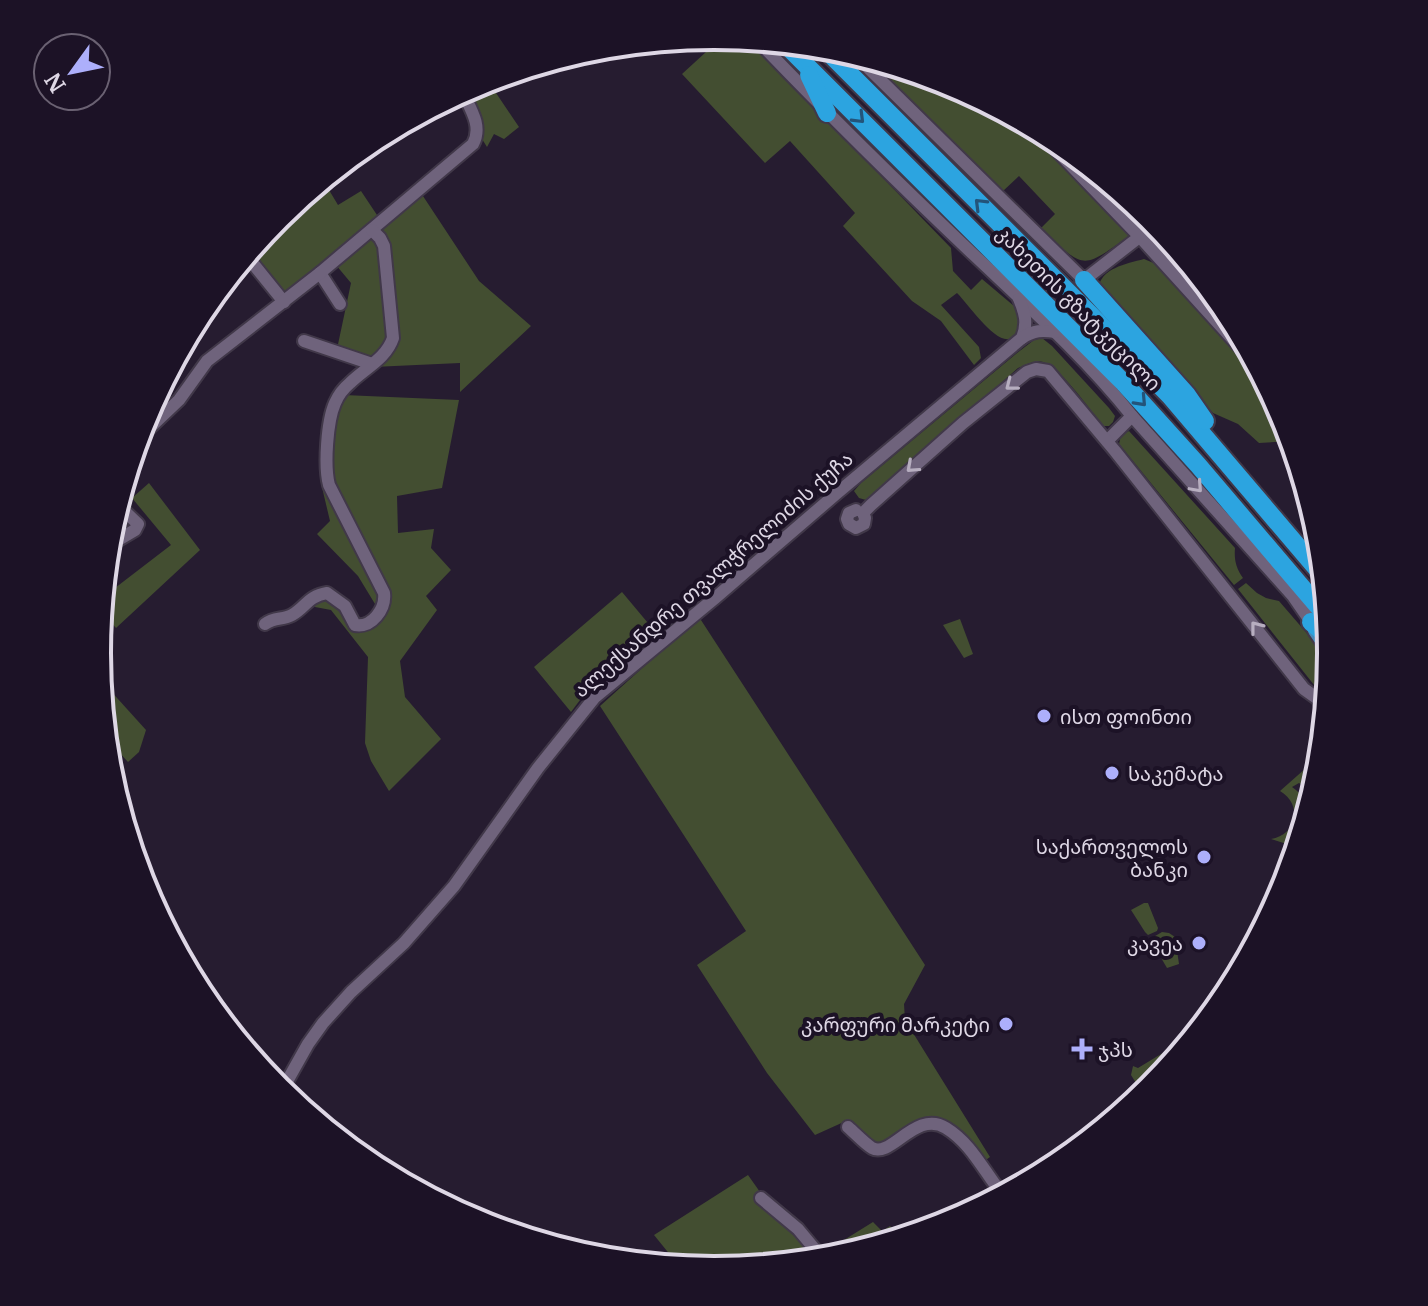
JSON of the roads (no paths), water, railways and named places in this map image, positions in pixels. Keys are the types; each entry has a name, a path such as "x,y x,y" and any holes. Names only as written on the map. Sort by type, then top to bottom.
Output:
{"highway":[{"name":"კახეთის გზატკეცილი","path":"797,56 1124,383 1198,465 1316,616"},
{"path":"803,62 827,113"},
{"name":"კახეთის გზატკეცილი","path":"840,64 1150,375 1309,560"},
{"path":"851,67 859,83"},
{"path":"1084,280 1187,395 1264,505"}],"street":[{"path":"769,53 827,113 1056,332 1108,386 1293,596 1316,617"},
{"path":"872,71 1084,280 1145,233"},
{"path":"158,420 179,400 207,361 320,273 473,144 478,128 467,103"},
{"path":"1079,173 1218,324"},
{"path":"265,624 293,614 309,599 327,593 345,606 355,625 362,626 368,624 385,600 326,474 335,403 351,382 383,357 393,338 384,246 372,230"},
{"path":"254,264 284,302"},
{"path":"320,273 340,304"},
{"path":"1016,293 1026,317 1022,338"},
{"path":"1022,338 1030,332 1056,332"},
{"name":"ალექსანდრე თვალჭრელიძის ქუჩა","path":"288,1079 323,1023 404,943 454,886 538,768 595,697 1022,338"},
{"path":"304,341 372,364"},
{"path":"836,494 856,513 1027,372 1036,369 1048,371 1304,689 1315,697"},
{"path":"1107,441 1132,416"},
{"path":"123,537 135,530 138,524 128,514"},
{"path":"848,1127 873,1149 882,1150 913,1129 934,1123 946,1128 975,1154 996,1185"},
{"path":"761,1198 798,1229 813,1247"}],"place":[{"name":"ისთ ფოინთი","path":"1044,716"},
{"name":"საკემატა","path":"1112,773"},
{"name":"საქართველოს ბანკი","path":"1204,857"},
{"name":"კავეა","path":"1199,943"},
{"name":"კარფური მარკეტი","path":"1006,1024"},
{"name":"ჯპს","path":"1082,1049"}]}
